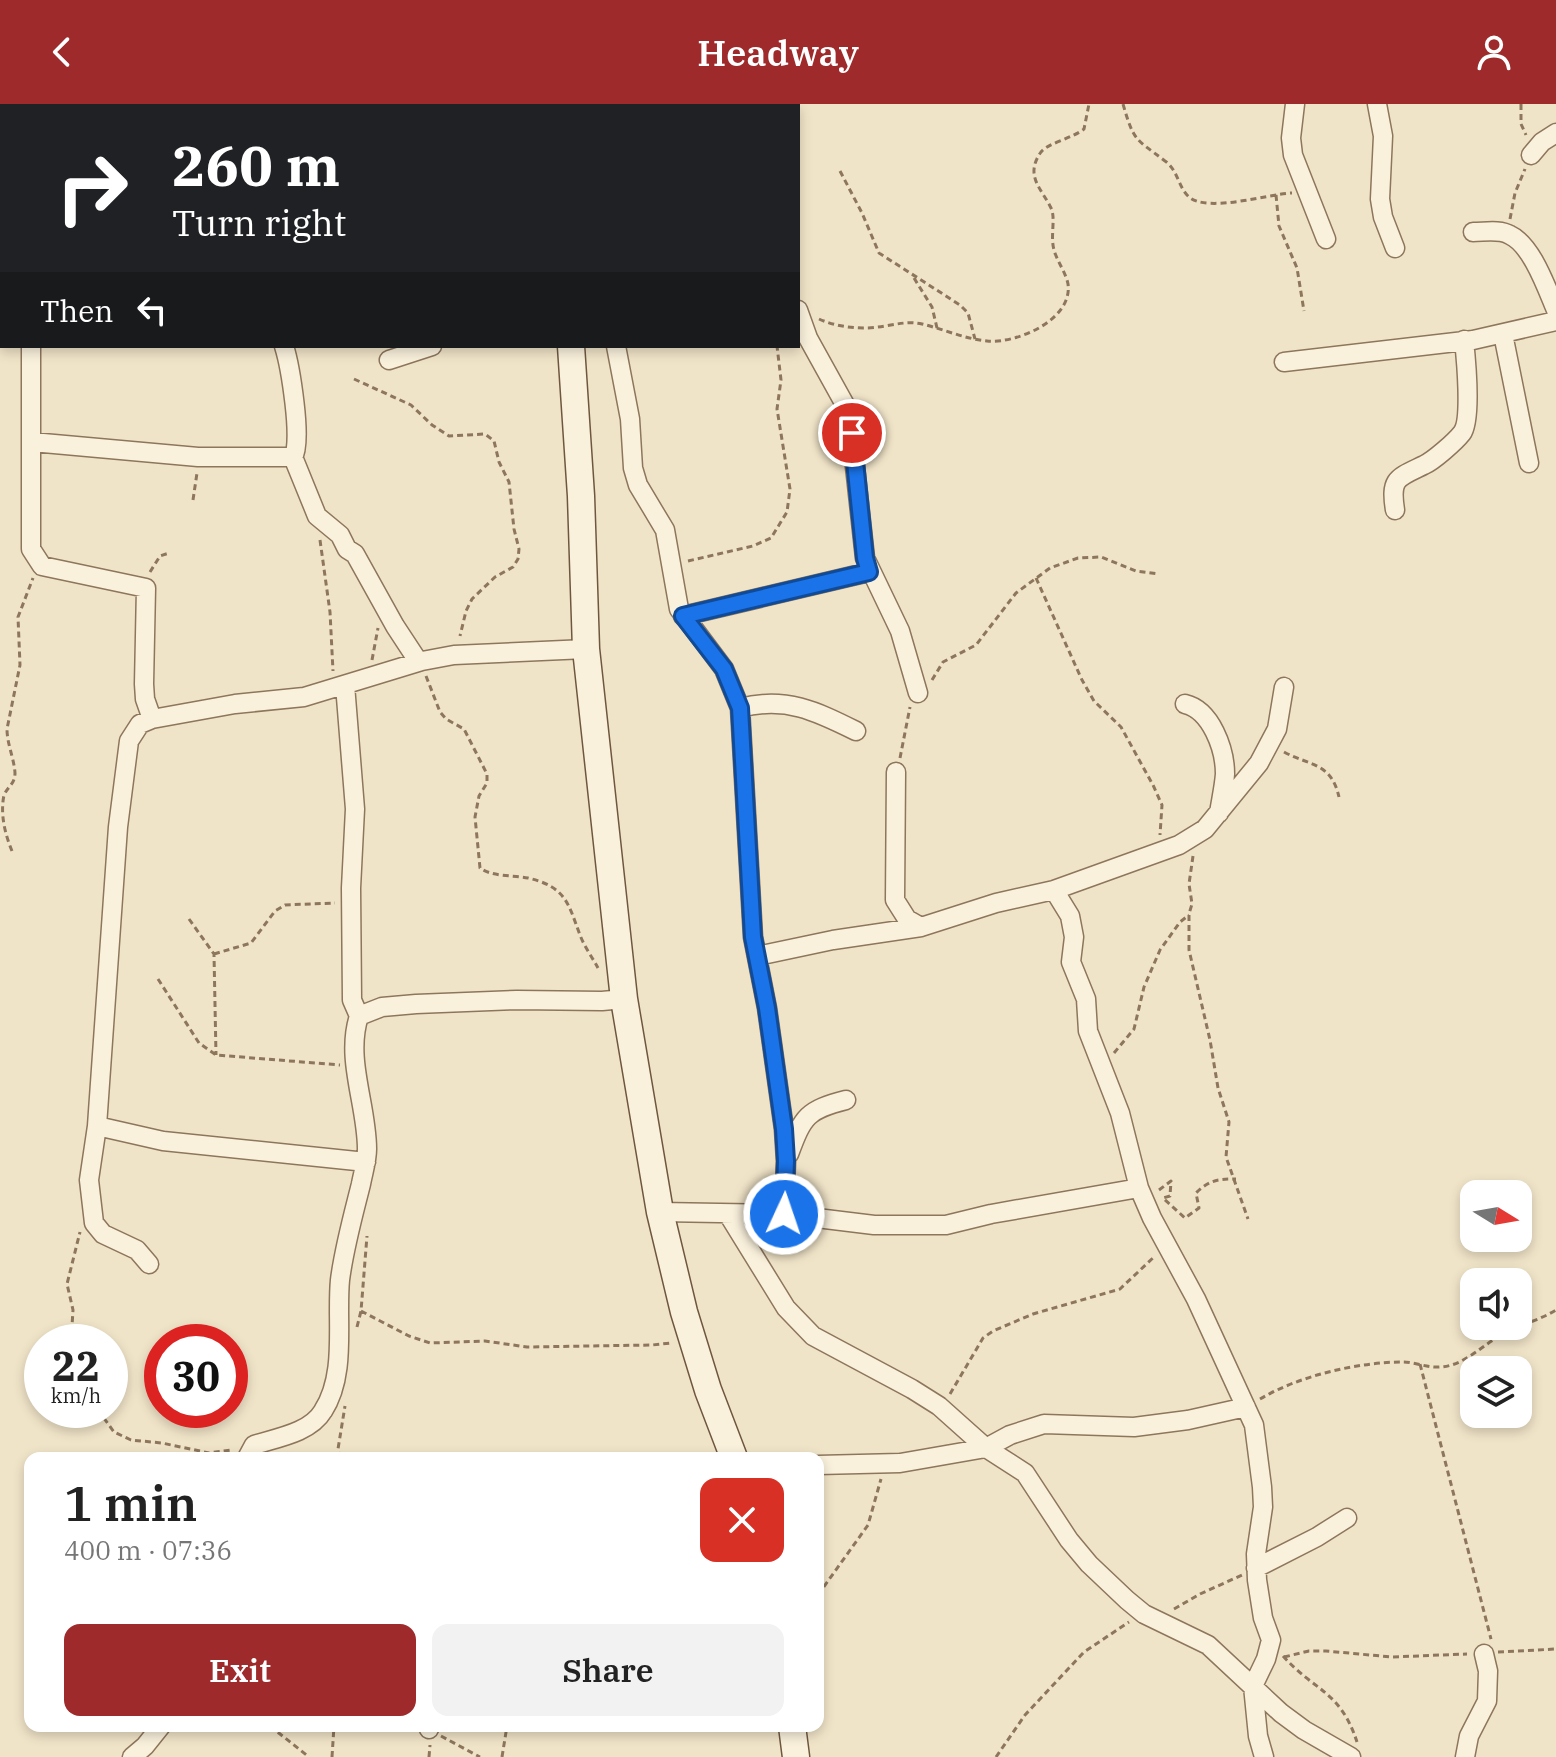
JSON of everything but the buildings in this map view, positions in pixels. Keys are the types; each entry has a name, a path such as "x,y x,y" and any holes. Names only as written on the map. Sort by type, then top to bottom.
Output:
{"street":[{"path":"1295,104 1291,138 1293,155 1326,239"},
{"path":"1377,104 1383,136 1380,199 1383,217 1395,248"},
{"path":"1473,232 1499,231 1520,241 1539,270 1556,310"},
{"path":"805,312 808,338 849,412 865,558 869,572 900,631 918,693"},
{"path":"1284,362 1464,340 1556,321"},
{"path":"1503,334 1529,463"},
{"path":"1395,510 1394,484 1401,476 1431,461 1462,433 1466,425 1468,405 1464,340"},
{"path":"31,348 31,549 42,566 146,588 144,684 152,719"},
{"path":"285,348 291,368 297,443 293,457"},
{"path":"389,360 426,348"},
{"path":"571,348 581,496 586,649 618,999 660,1212 691,1340 732,1452"},
{"path":"616,348 630,419 633,468 638,485 665,530 678,603 683,616 724,669 740,708 753,937 779,1090 786,1161 784,1214"},
{"path":"32,442 198,457 293,457"},
{"path":"293,457 320,520 340,535 347,549 358,559 420,661"},
{"path":"683,616 869,572"},
{"path":"149,1264 137,1250 103,1234 94,1223 89,1180 97,1126 118,827 129,741 140,724 152,719 235,704 304,697 420,661 454,655 586,649"},
{"path":"250,1452 254,1445 292,1434 316,1420 324,1410 334,1384 341,1278 366,1162 365,1126 356,1066 355,1027 359,1016 352,1000 351,903 355,809 340,687"},
{"path":"757,956 833,940 921,927 996,903 1054,890 1195,837 1244,783 1271,743 1277,729 1284,687"},
{"path":"740,708 773,702 801,707 822,713 856,731"},
{"path":"1185,704 1194,706 1208,721 1222,756 1225,772 1219,813"},
{"path":"896,772 895,900 907,919 921,927"},
{"path":"1054,890 1070,916 1074,937 1071,962 1086,999 1088,1031 1120,1113 1142,1194 1246,1407 1259,1446 1262,1487 1256,1568 1261,1610 1271,1640 1253,1686 1258,1736 1264,1757"},
{"path":"359,1016 382,1007 416,1004 618,999"},
{"path":"786,1161 800,1125 807,1116 814,1110 846,1100"},
{"path":"97,1126 163,1141 366,1162"},
{"path":"660,1212 784,1214 874,1225 946,1225 991,1214 1142,1194"},
{"path":"728,1214 786,1308 806,1330 939,1406 986,1448 1025,1473 1079,1552 1144,1614 1208,1645 1304,1730 1356,1755"},
{"path":"824,1465 886,1464 986,1448 1010,1435 1044,1424 1134,1427 1188,1420 1246,1407"},
{"path":"1256,1568 1347,1518"},
{"path":"1465,1757 1469,1736 1487,1701 1488,1671 1484,1654"},
{"path":"132,1757 156,1732"},
{"path":"793,1732 796,1757"}],"path":[{"path":"805,312 823,321 849,327 881,327 914,322 990,342 1050,323 1058,314 1068,284 1051,238 1051,208 1035,182 1036,170 1045,148 1084,129 1089,104"},
{"path":"1123,104 1129,128 1137,142 1171,167 1189,197 1195,200 1230,204 1276,195 1308,194"},
{"path":"1499,231 1509,224 1515,193 1543,143 1525,134 1521,124 1521,104"},
{"path":"840,171 862,213 874,247 914,277 960,305 968,313 975,339"},
{"path":"1276,195 1279,226 1297,268 1304,311"},
{"path":"914,277 932,307 937,328"},
{"path":"672,564 753,546 771,538 787,512 790,489 777,409 781,380 777,348"},
{"path":"354,379 411,405 449,436 485,434 497,447 499,462 509,482 518,559 513,567 495,577 472,599 454,655"},
{"path":"193,500 198,457"},
{"path":"320,520 326,596 340,687"},
{"path":"146,588 154,563 160,556 169,553"},
{"path":"896,772 911,702 928,686 943,662 976,645 1009,600 1036,578 1050,568 1078,558 1101,557 1136,571 1159,574"},
{"path":"12,851 3,828 3,810 5,794 12,786 15,775 7,739 20,665 18,617 29,584 42,566"},
{"path":"1036,578 1082,680 1094,701 1121,727 1153,785 1162,805 1159,839 1164,850"},
{"path":"371,677 371,663 384,605"},
{"path":"420,661 440,712 464,729 487,774 487,783 479,796 475,817 480,868 488,873 521,877 554,886 571,907 580,935 618,999"},
{"path":"1271,743 1289,755 1326,771 1336,783 1339,797"},
{"path":"1195,837 1189,884 1192,904 1189,950 1218,1088 1229,1122 1226,1157 1248,1219"},
{"path":"214,954 251,943 275,911 285,905 351,903"},
{"path":"1100,1066 1134,1029 1152,965 1170,935 1189,914"},
{"path":"189,919 214,954 216,1055"},
{"path":"158,979 199,1043 216,1055 356,1066"},
{"path":"1142,1194 1171,1181 1170,1196 1163,1198 1185,1218 1199,1208 1196,1193 1204,1185 1222,1179 1236,1179"},
{"path":"72,1324 73,1310 67,1284 80,1232 92,1207"},
{"path":"355,1333 361,1311 368,1228"},
{"path":"939,1406 959,1380 983,1338 993,1331 1033,1314 1120,1289 1168,1246"},
{"path":"1246,1407 1289,1383 1315,1376 1394,1362 1438,1368 1450,1365 1479,1351 1501,1335 1556,1310"},
{"path":"361,1311 409,1336 430,1343 485,1341 540,1347 652,1345 691,1340"},
{"path":"1420,1364 1494,1653 1556,1649"},
{"path":"338,1452 345,1405"},
{"path":"111,1428 131,1440 204,1452"},
{"path":"824,1587 868,1525 886,1464"},
{"path":"996,1757 1025,1715 1084,1652 1144,1614 1170,1611 1256,1568"},
{"path":"1271,1640 1300,1674 1339,1703 1348,1717 1356,1755"},
{"path":"1284,1657 1309,1651 1392,1657 1484,1654"},
{"path":"278,1732 309,1757"},
{"path":"332,1757 334,1732"},
{"path":"437,1732 480,1757"},
{"path":"502,1757 506,1732"}],"route":[{"path":"784,1214 784,1129 767,1008 753,937 740,708 724,669 683,616 869,572 860,519 852,433"}]}
